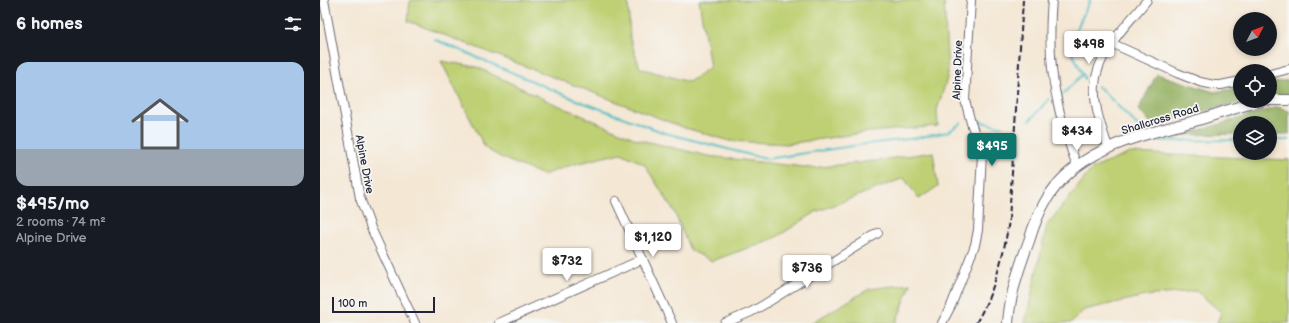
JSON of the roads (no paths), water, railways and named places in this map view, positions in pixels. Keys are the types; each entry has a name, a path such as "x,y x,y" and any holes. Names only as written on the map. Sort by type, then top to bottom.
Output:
{"street":[{"name":"Alpine Drive","path":"324,0 360,198 371,228 415,323"},
{"name":"Alpine Drive","path":"942,323 951,306 975,245 978,230 982,154 965,100 971,0"},
{"path":"1052,0 1051,33 1054,86 1058,106 1077,166"},
{"path":"1108,147 1095,97 1095,84 1098,69 1111,43 1147,0"},
{"path":"1111,43 1200,82 1214,85 1233,82"},
{"path":"1277,72 1289,69"},
{"path":"1277,100 1289,100"},
{"name":"Shallcross Road","path":"1008,323 1013,290 1020,263 1038,216 1055,188 1063,179 1077,166 1108,147 1158,130 1188,123 1235,108"},
{"path":"616,200 672,323"},
{"path":"725,323 745,315 765,304 878,233"},
{"path":"499,323 643,260"}],"waterway":[{"path":"1085,79 1069,46 1090,0"},
{"path":"434,39 574,99 665,133 766,159 917,138 948,132 961,123"},
{"path":"1061,96 1083,74"},
{"path":"1098,86 1140,128"},
{"path":"1030,120 1049,99"},
{"path":"975,120 1002,126"},
{"path":"1145,141 1233,140"},
{"path":"1277,140 1289,140"}],"railway":[{"path":"976,323 993,286 1004,247 1009,220 1023,0"}]}
